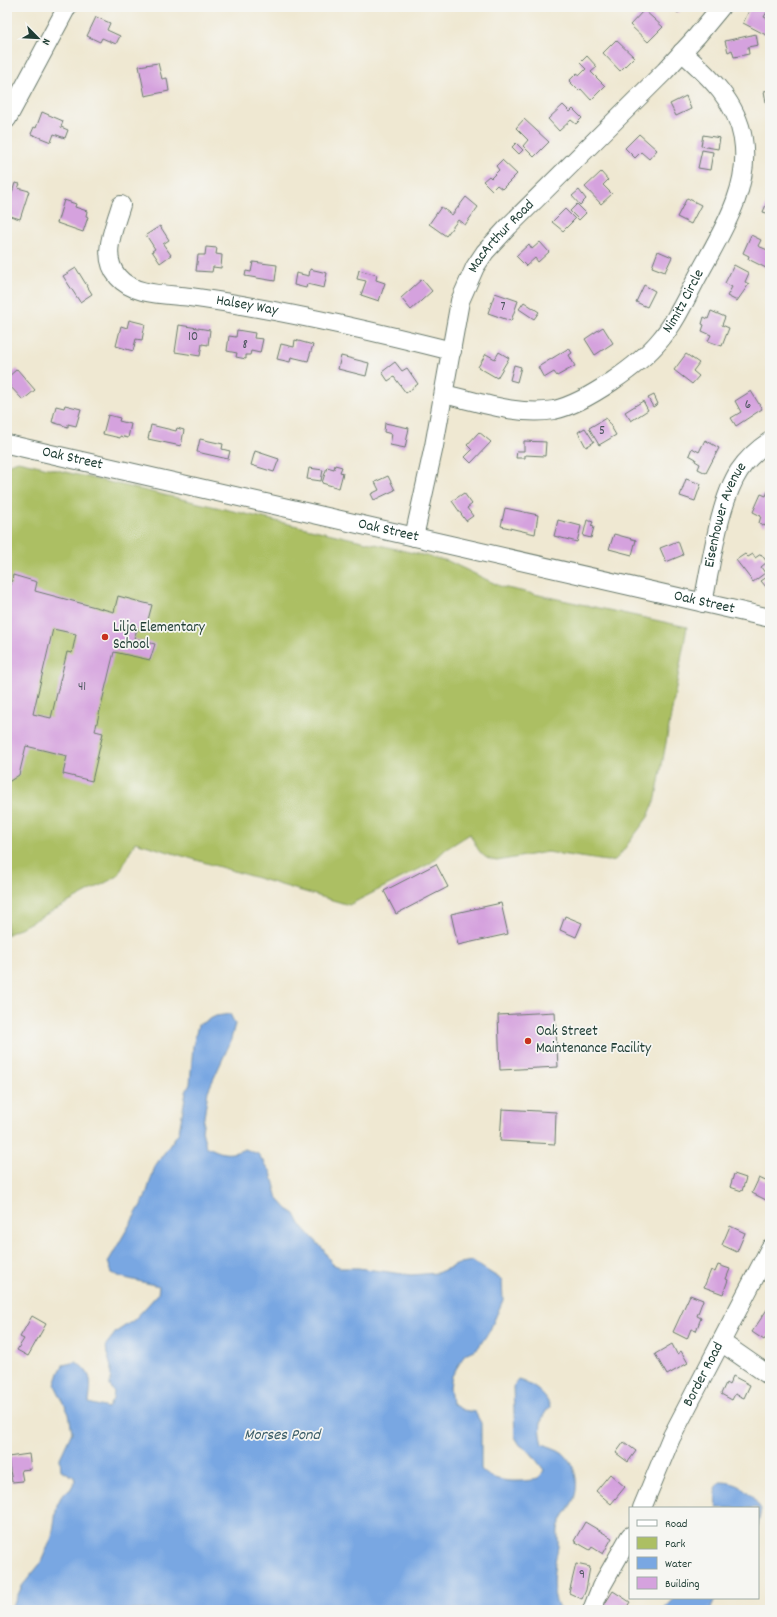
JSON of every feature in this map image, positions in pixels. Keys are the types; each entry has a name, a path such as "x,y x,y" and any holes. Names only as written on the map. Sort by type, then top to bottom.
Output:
{"street":[{"path":"7,118 67,7"},
{"name":"MacArthur Road","path":"414,536 430,470 460,301 467,282 485,252 509,226 682,52 721,7"},
{"name":"Nimitz Circle","path":"444,394 524,410 539,412 555,409 582,399 622,374 650,352 662,339 681,308 728,219 737,198 744,170 743,140 739,123 732,108 710,78 682,52"},
{"name":"Halsey Way","path":"121,205 109,250 109,260 113,270 126,285 152,292 223,301 294,313 452,351"},
{"name":"Eisenhower Avenue","path":"703,603 721,519 732,484 750,457 770,441"},
{"name":"Oak Street","path":"7,444 770,618"},
{"name":"Border Road","path":"643,1507 665,1450 770,1248"},
{"path":"721,1342 770,1376"},
{"path":"592,1610 601,1587 629,1538"}],"green space":[{"path":"18,461 448,561 502,587 687,627 656,798 648,817 619,856 615,860 607,861 547,852 497,861 491,860 480,852 470,834 446,849 431,863 349,905 135,842 118,876 7,935 7,465"}],"water":[{"name":"Morses Pond","path":"230,1014 235,1024 230,1043 208,1091 202,1131 206,1146 216,1151 225,1153 234,1153 245,1149 258,1154 271,1172 278,1199 287,1209 295,1214 300,1224 323,1249 332,1264 342,1268 358,1268 411,1275 437,1273 461,1263 472,1261 502,1280 503,1300 490,1330 478,1348 465,1354 452,1376 450,1387 452,1404 463,1410 475,1412 481,1423 481,1469 486,1474 500,1480 524,1481 539,1479 544,1470 530,1452 520,1445 515,1437 513,1387 518,1380 523,1381 533,1386 548,1402 550,1407 546,1411 541,1424 543,1444 563,1453 571,1463 576,1476 576,1488 573,1501 563,1517 558,1529 558,1547 553,1587 554,1595 560,1610 13,1610 12,1608 22,1586 40,1564 52,1537 57,1505 63,1493 70,1490 75,1481 74,1477 61,1470 60,1458 72,1432 69,1414 55,1385 59,1373 63,1365 76,1362 89,1375 91,1384 89,1403 108,1408 113,1399 114,1392 110,1386 111,1367 106,1345 116,1332 134,1320 158,1294 159,1286 121,1277 112,1273 108,1262 145,1198 155,1166 179,1132 186,1092 190,1084 193,1046 198,1025 216,1016"},
{"path":"720,1482 740,1486 749,1493 761,1509 759,1520 759,1507 717,1507 715,1488"},
{"path":"674,1599 715,1599 710,1610 663,1610"}],"building":[{"path":"671,7 683,7 678,13"},
{"path":"751,7 770,7 770,13 767,12 764,17 770,20 770,27 766,35 743,23"},
{"path":"644,10 663,27 648,42 630,25"},
{"path":"96,17 110,23 107,30 120,36 116,44 102,38 100,42 87,36"},
{"path":"756,34 758,45 748,47 749,54 734,57 732,50 728,52 725,41"},
{"path":"616,40 634,57 620,71 603,53"},
{"path":"587,56 597,67 591,72 605,86 591,100 581,89 579,91 569,81 577,73 580,75 586,69 580,63"},
{"path":"158,63 162,79 167,78 169,91 145,96 139,66"},
{"path":"770,90 770,119 769,119 764,91"},
{"path":"686,96 691,109 676,116 670,104"},
{"path":"563,105 570,112 573,109 582,118 576,124 571,120 559,131 548,119"},
{"path":"42,112 63,121 61,127 68,130 65,138 54,134 51,142 31,134 34,127 36,128"},
{"path":"524,119 549,142 534,157 523,146 528,140 516,128"},
{"path":"639,134 657,150 649,159 641,152 635,158 625,148"},
{"path":"703,135 720,138 718,149 701,146"},
{"path":"516,143 523,150 519,154 512,147"},
{"path":"702,150 713,152 710,170 698,168"},
{"path":"502,160 517,174 502,189 497,185 492,190 483,181 489,176 491,178 499,170 496,166"},
{"path":"601,172 608,180 603,185 612,194 601,204 585,187"},
{"path":"15,183 20,184 18,188 29,191 20,219 7,215 7,209"},
{"path":"579,190 586,199 580,205 572,196"},
{"path":"770,195 770,214 763,212"},
{"path":"466,197 478,207 465,225 458,220 446,236 429,224 441,207 452,215"},
{"path":"687,198 701,205 691,224 677,217"},
{"path":"64,200 76,204 75,207 87,211 86,216 88,217 83,232 57,223"},
{"path":"577,204 586,213 579,220 570,211"},
{"path":"565,209 575,219 563,231 552,222"},
{"path":"160,226 169,240 163,244 171,255 160,263 152,251 155,249 146,235"},
{"path":"751,235 761,240 758,246 770,251 770,260 766,268 748,259 749,256 743,253"},
{"path":"540,242 549,252 538,262 535,258 526,266 516,256 529,244 532,249"},
{"path":"206,247 217,248 216,254 222,255 221,268 213,267 212,272 196,271 198,255 205,255"},
{"path":"658,251 672,257 665,272 652,267"},
{"path":"253,262 277,265 275,281 245,276 246,271 251,272"},
{"path":"734,265 749,273 745,282 749,284 737,301 727,296 732,287 725,283"},
{"path":"76,268 92,294 80,302 63,276"},
{"path":"310,269 327,273 324,288 307,284 306,288 294,285 296,273 309,276"},
{"path":"359,270 377,275 376,280 385,283 379,301 361,295 366,281 357,279"},
{"path":"422,279 432,291 411,310 401,298"},
{"path":"644,285 655,291 647,307 636,302"},
{"path":"495,293 518,301 511,321 488,313"},
{"path":"524,302 539,312 534,319 519,309"},
{"path":"711,311 725,317 722,325 729,328 722,346 708,341 711,335 702,331 704,317 708,319"},
{"path":"129,320 145,324 142,340 136,339 133,351 116,346 121,326 127,328"},
{"path":"179,325 210,330 208,345 202,344 200,356 175,352"},
{"path":"603,327 613,343 595,355 585,339"},
{"path":"237,330 255,333 254,338 263,339 260,353 251,351 250,355 246,355 246,359 236,357 237,353 227,351 229,336 236,337"},
{"path":"295,340 313,345 308,361 291,357 290,362 277,359 281,344 294,347"},
{"path":"569,348 572,353 569,355 575,366 557,376 554,372 544,378 538,367"},
{"path":"499,352 509,358 497,378 478,367 486,354 495,359"},
{"path":"686,354 699,363 693,371 699,376 692,384 674,370"},
{"path":"341,356 369,363 366,376 338,369"},
{"path":"395,362 402,371 407,368 418,384 406,393 394,377 388,381 382,372"},
{"path":"514,365 521,367 517,382 510,380"},
{"path":"17,369 35,390 23,400 8,384 7,385 7,378"},
{"path":"751,391 762,409 736,426 731,418 741,412 735,401"},
{"path":"654,395 658,404 653,407 648,398"},
{"path":"643,401 648,410 631,421 625,412"},
{"path":"65,405 81,409 76,426 68,424 68,427 52,422 56,406 64,408"},
{"path":"108,415 120,418 119,421 131,424 128,438 120,436 120,438 103,434"},
{"path":"606,418 616,435 599,445 589,428"},
{"path":"385,423 409,428 405,448 390,445 392,434 384,432"},
{"path":"151,425 176,431 177,428 184,430 181,446 148,439"},
{"path":"585,428 594,442 586,447 578,432"},
{"path":"479,432 491,442 471,463 465,457 472,450 467,445"},
{"path":"200,439 223,444 222,449 230,451 228,459 197,452"},
{"path":"705,440 719,448 706,473 698,469 700,464 695,461 696,459 689,455 692,448 699,452"},
{"path":"524,441 546,442 545,456 525,455 525,458 516,458 517,451 524,451"},
{"path":"255,451 279,459 274,472 251,465"},
{"path":"335,465 342,467 340,472 343,473 339,488 322,483 327,467 334,469"},
{"path":"309,468 323,470 321,481 307,479"},
{"path":"388,476 395,490 374,500 371,494 379,490 375,482"},
{"path":"686,479 701,484 695,501 680,496"},
{"path":"768,491 770,492 770,521 768,519 765,526 759,523 761,516 753,512 761,494 766,496"},
{"path":"464,493 472,504 467,508 473,516 466,521 452,501"},
{"path":"505,508 538,515 535,534 501,526"},
{"path":"558,520 581,526 577,542 554,536"},
{"path":"587,520 593,522 591,526 594,527 591,538 583,536"},
{"path":"614,534 636,540 632,555 609,549"},
{"path":"678,541 683,555 666,562 660,548"},
{"path":"745,554 748,557 753,554 755,558 761,554 767,562 761,567 765,573 753,582 736,560"},
{"path":"13,575 37,582 35,591 114,612 118,596 152,605 145,631 137,629 134,639 155,644 150,660 114,652 95,731 103,733 92,781 63,774 67,756 26,746 19,775 7,783 7,584 11,585","holes":["53,629 76,634 72,653 67,652 51,718 33,714"]},
{"path":"770,575 770,585 767,588 761,581"},
{"path":"436,864 448,887 396,914 384,891"},
{"path":"501,903 508,934 458,945 451,914"},
{"path":"565,916 582,923 576,937 560,930"},
{"name":"Oak Street Maintenance Facility","path":"555,1012 558,1067 500,1070 498,1015"},
{"path":"502,1109 556,1112 555,1144 500,1141"},
{"path":"734,1174 746,1178 742,1191 730,1187"},
{"path":"759,1178 770,1183 770,1202 752,1193"},
{"path":"730,1226 745,1233 737,1252 722,1245"},
{"path":"718,1265 730,1269 723,1294 704,1287 711,1270 715,1272"},
{"path":"690,1295 703,1300 697,1316 701,1318 696,1331 691,1329 687,1339 673,1332"},
{"path":"770,1305 770,1332 764,1340 752,1332"},
{"path":"32,1316 46,1324 28,1356 17,1350 24,1339 20,1337"},
{"path":"672,1344 677,1354 681,1351 688,1363 667,1375 655,1354"},
{"path":"733,1376 750,1385 744,1398 735,1394 732,1400 721,1394 726,1383 729,1385"},
{"path":"624,1442 636,1451 628,1462 616,1453"},
{"path":"29,1454 31,1469 21,1470 23,1481 12,1482 8,1457"},
{"path":"610,1474 625,1487 611,1504 596,1491"},
{"path":"585,1522 612,1538 603,1554 592,1547 590,1550 574,1541"},
{"path":"576,1564 590,1567 586,1590 582,1599 569,1593"},
{"path":"613,1591 630,1602 625,1610 607,1610 609,1608 604,1605"}],"place":[{"name":"Lilja Elementary School","path":"105,637"},
{"name":"Oak Street Maintenance Facility","path":"528,1041"}]}
